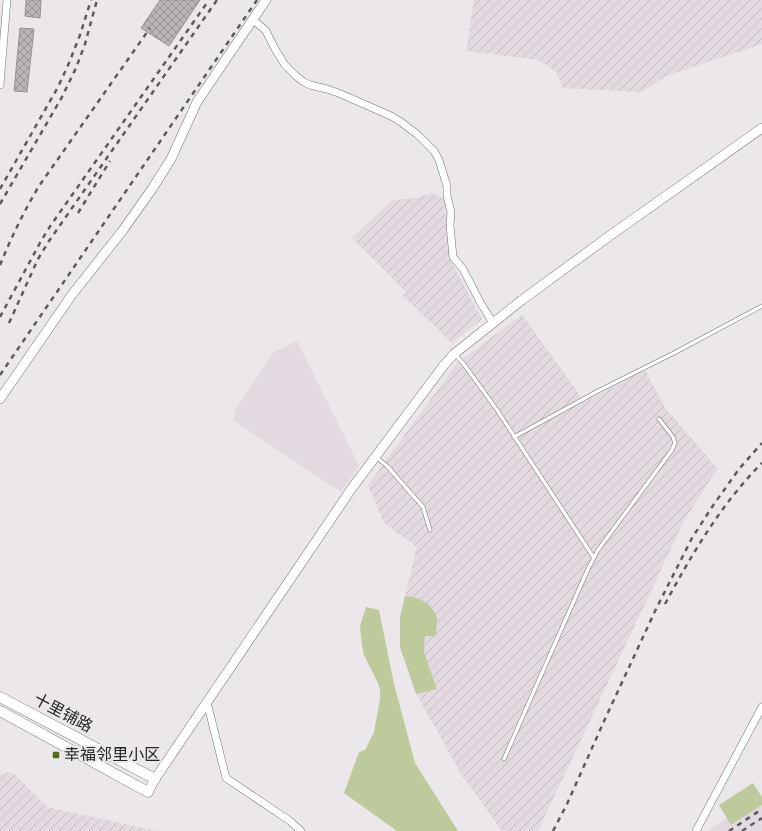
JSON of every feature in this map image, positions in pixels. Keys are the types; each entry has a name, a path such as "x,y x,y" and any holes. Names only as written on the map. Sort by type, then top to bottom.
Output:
{"main road":[{"name":"十里铺路","path":"0,697 155,779"},
{"name":"十里铺路","path":"0,711 148,792"},
{"path":"38,732 44,720"}],"street":[{"path":"0,85 7,0"},
{"path":"0,399 71,296 123,230 152,189 171,159 197,102 266,0"},
{"path":"252,20 266,31 285,65 304,82 341,94 391,116 418,135 434,151 439,160 447,186 447,196 451,212 450,225 453,257 463,269 493,323"},
{"path":"148,792 155,779 352,488 444,365 454,354 522,300 762,128"},
{"path":"207,702 226,778 290,821 302,831"},
{"path":"696,831 762,707"}],"lane":[{"path":"514,437 598,391 674,353 762,306"},
{"path":"454,354 496,410 594,558"},
{"path":"504,758 598,550 675,444 673,437 659,420"},
{"path":"375,457 387,466 423,507 430,530"}],"shaded area":[{"path":"474,0 762,0 762,44 666,76 641,92 563,88 556,72 539,60 466,51"},
{"path":"432,193 444,200 451,261 482,319 452,343 403,296 406,292 352,238 392,200 417,198"},
{"path":"522,315 585,402 645,370 666,409 718,469 684,521 538,831 502,831 462,775 416,694 437,688 424,652 425,636 410,596 405,596 417,547 384,523 368,485 457,363"},
{"path":"297,341 359,466 341,492 233,420 236,409 274,352"},
{"path":"12,772 47,807 157,831 0,831 0,774"},
{"path":"762,796 762,831 707,831"}],"green space":[{"path":"405,596 426,602 433,609 437,619 436,636 425,636 424,652 437,689 416,694 400,647 400,617"},
{"path":"366,607 379,610 394,684 415,763 458,831 397,831 344,793 359,752 365,750 374,732 380,699 380,689 364,655 362,645 360,626"},
{"path":"753,783 762,797 762,805 731,825 719,805"}],"building":[{"path":"26,0 41,0 40,18 25,16"},
{"path":"160,0 200,0 169,46 141,28"},
{"path":"20,28 34,29 27,92 14,91"}],"railway":[{"path":"0,189 58,87 80,35 91,0"},
{"path":"0,204 62,97 76,68 85,44 97,0"},
{"path":"0,317 51,225 209,0"},
{"path":"9,323 38,259 49,241 217,0"},
{"path":"0,375 257,0"},
{"path":"0,265 18,225 39,186 150,28"},
{"path":"78,213 110,161"},
{"path":"553,831 567,804 656,609 692,538 739,469 762,443"},
{"path":"665,604 697,548 720,512 762,463"},
{"path":"729,831 762,809"},
{"path":"742,831 762,818"}],"place":[{"name":"幸福邻里小区","path":"56,755"}]}
